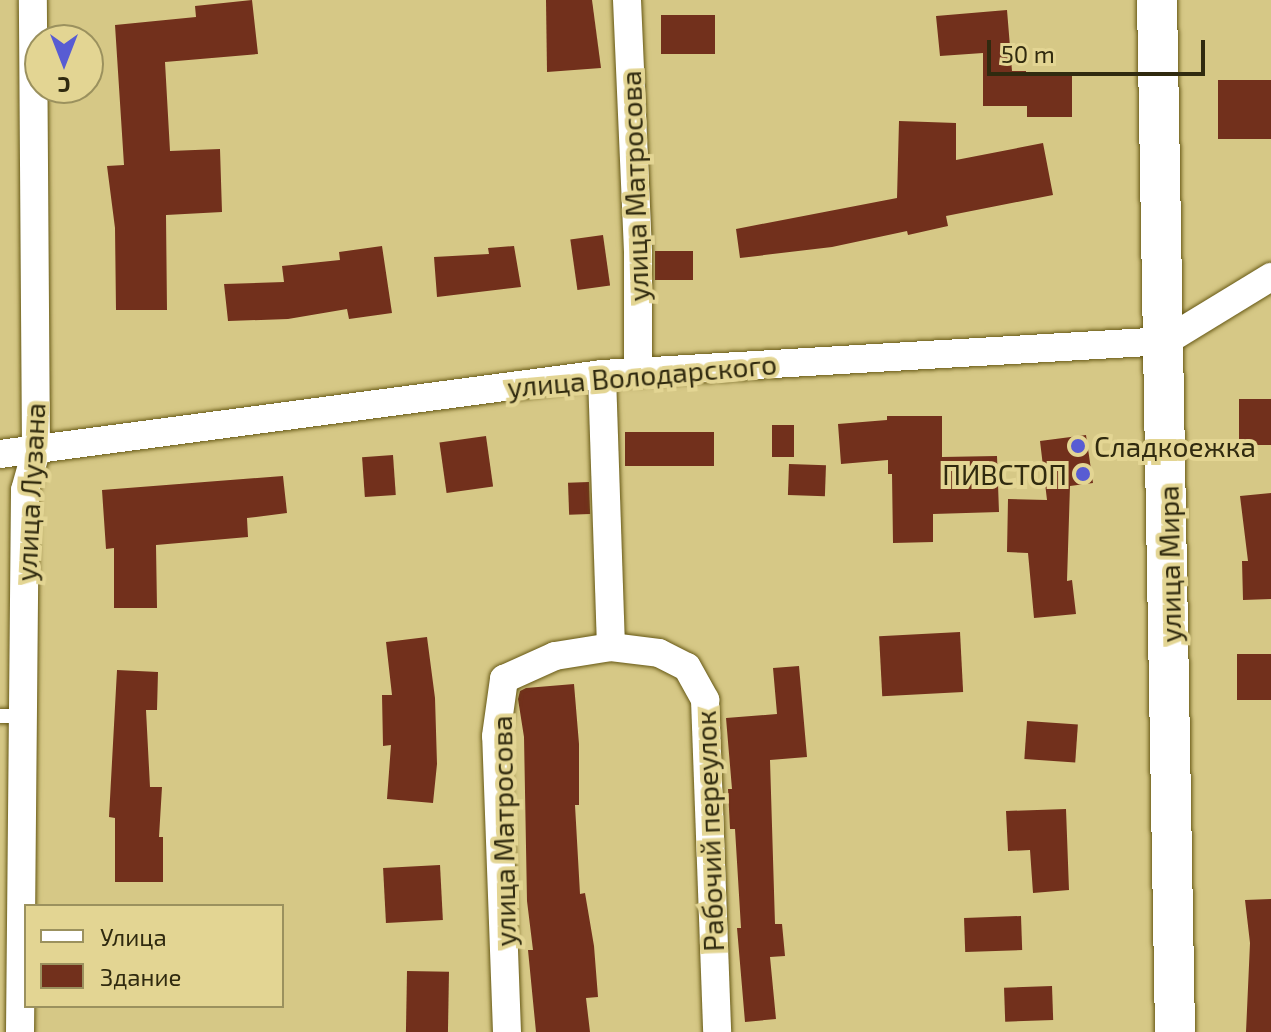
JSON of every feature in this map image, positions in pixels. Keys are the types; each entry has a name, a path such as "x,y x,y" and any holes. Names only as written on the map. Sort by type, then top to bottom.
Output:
{"main road":[{"name":"улица Мира","path":"1157,0 1166,341 1175,1032"}],"street":[{"name":"улица Лузана","path":"20,1032 12,716 25,490 36,451 33,0"},
{"name":"улица Матросова","path":"627,0 638,254 638,371"},
{"name":"улица Володарского","path":"0,454 602,374 1166,341 1271,277"},
{"path":"602,374 611,647"},
{"name":"улица Матросова","path":"507,1032 496,736 504,679 555,656 611,647"},
{"name":"Рабочий переулок","path":"611,647 659,653 687,667 705,700 717,1032"}],"building":[{"path":"252,0 258,54 165,62 170,151 220,149 222,212 166,215 167,310 116,310 115,228 107,166 124,165 115,25 196,17 195,6"},
{"path":"546,0 592,0 601,68 547,72"},
{"path":"1007,10 1012,71 1026,71 1026,76 1072,76 1072,117 1027,117 1027,106 983,106 983,53 940,56 936,16"},
{"path":"661,15 715,15 715,54 661,54"},
{"path":"1218,80 1271,80 1271,139 1218,139"},
{"path":"899,121 956,123 956,160 1043,143 1053,195 946,216 948,226 908,235 907,231 832,247 740,258 736,229 897,198"},
{"path":"603,235 610,286 577,290 570,240"},
{"path":"382,246 392,313 349,319 347,309 288,319 228,321 224,284 284,282 282,266 340,260 339,252"},
{"path":"514,246 521,287 437,297 434,257 489,254 488,248"},
{"path":"655,251 693,251 693,280 655,280"},
{"path":"1239,399 1271,399 1271,445 1239,445"},
{"path":"887,416 942,416 942,457 997,456 999,512 933,514 933,542 893,543 892,474 888,474 888,460 841,464 838,424 887,420"},
{"path":"772,425 794,425 794,457 772,457"},
{"path":"625,432 714,432 714,466 625,466"},
{"path":"1086,435 1093,483 1070,486 1067,581 1072,580 1076,614 1034,618 1028,553 1007,552 1008,499 1047,500 1040,441"},
{"path":"486,436 493,487 447,493 439,443"},
{"path":"393,455 396,495 365,497 362,457"},
{"path":"789,464 826,465 825,496 788,495"},
{"path":"283,476 287,513 247,518 248,537 156,545 157,608 114,608 114,548 106,549 102,490"},
{"path":"589,482 590,514 569,515 568,483"},
{"path":"1271,493 1271,599 1243,600 1242,561 1248,561 1240,496"},
{"path":"960,632 963,692 882,696 879,636"},
{"path":"427,637 435,698 437,764 433,803 387,799 391,745 383,746 382,695 392,695 386,642"},
{"path":"1237,654 1271,654 1271,700 1237,700"},
{"path":"799,666 807,757 770,760 775,924 782,924 785,956 770,957 776,1019 745,1022 737,928 741,928 735,829 730,829 728,789 732,789 726,718 777,714 773,668"},
{"path":"117,670 158,672 157,710 146,710 150,787 162,787 159,837 163,837 163,882 115,882 115,818 109,817"},
{"path":"574,684 579,744 579,805 575,805 580,894 585,893 598,997 586,998 590,1032 536,1032 528,950 533,950 527,901 524,737 518,699 520,691 526,688"},
{"path":"1027,721 1078,725 1075,762 1024,759"},
{"path":"1066,809 1069,890 1033,893 1030,850 1008,851 1006,811"},
{"path":"440,865 443,920 386,923 383,868"},
{"path":"1271,899 1271,1032 1246,1032 1250,943 1245,900"},
{"path":"1021,916 1022,950 965,952 964,918"},
{"path":"407,971 449,972 448,1032 406,1032"},
{"path":"1052,986 1053,1020 1005,1022 1004,988"}],"place":[{"name":"Сладкоежка","path":"1078,446"},
{"name":"ПИВСТОП","path":"1083,474"}]}
